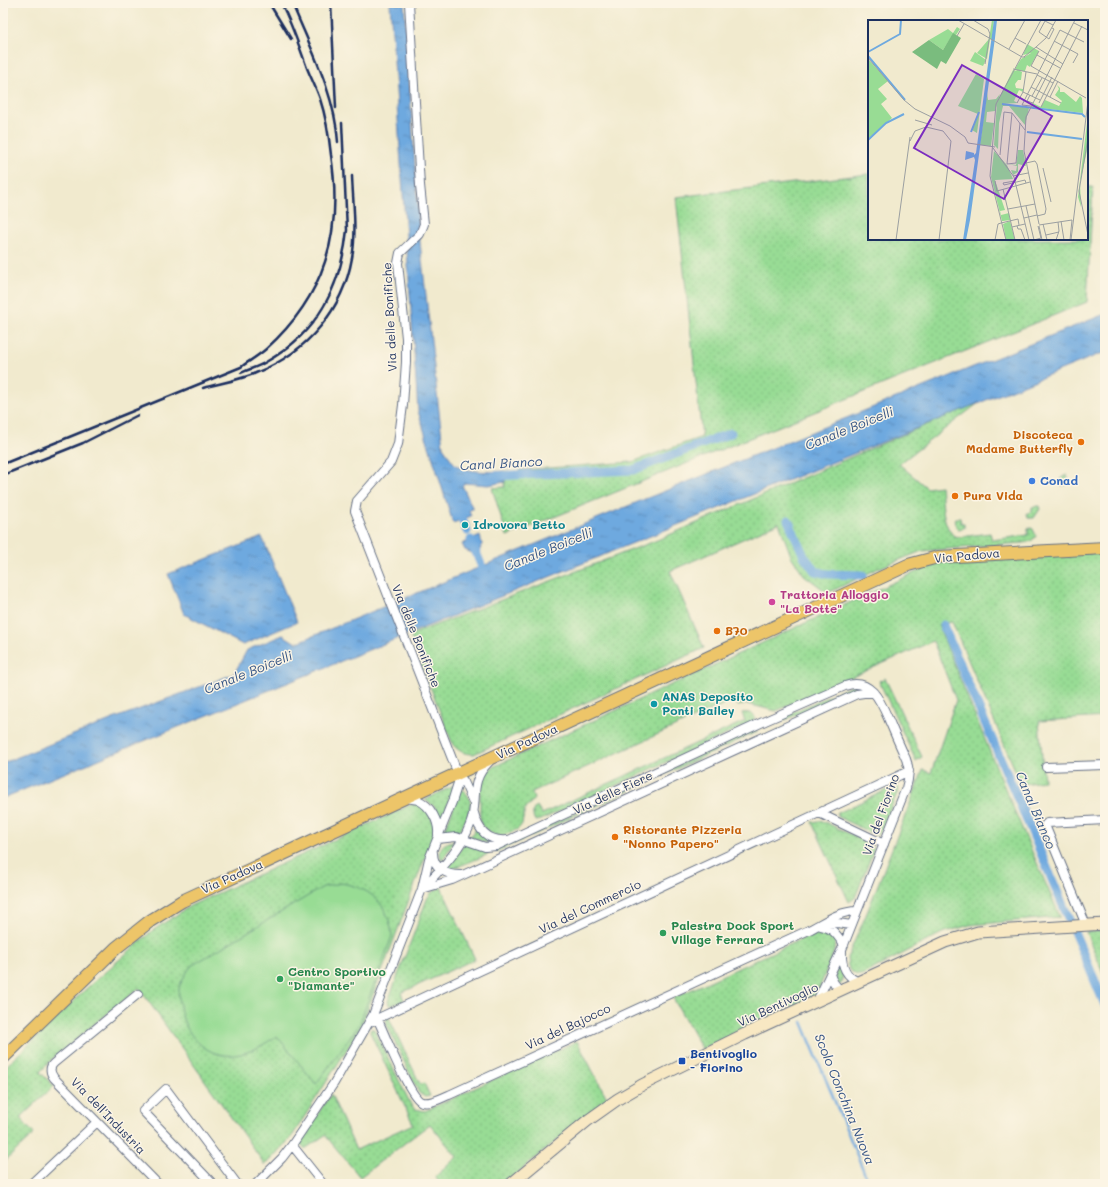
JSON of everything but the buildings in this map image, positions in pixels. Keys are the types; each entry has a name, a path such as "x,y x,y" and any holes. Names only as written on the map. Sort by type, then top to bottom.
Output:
{"main road":[{"name":"Via Padova","path":"3,1058 116,948 170,908 205,889 458,774 908,565 938,557 1105,548"}],"street":[{"name":"Via delle Bonifiche","path":"409,3 423,230 400,253 398,263 406,338 403,405 398,444 391,462 357,501 355,507 357,519 458,774 464,782 474,804"},
{"name":"Via delle Fiere","path":"438,839 456,836 462,840 485,847 496,846 765,721 852,684 860,684 874,693"},
{"name":"Via delle Fiere","path":"422,889 452,880 857,694 874,693"},
{"name":"Via del Fiorino","path":"816,1002 820,997 843,946 909,778 906,759 879,699 874,693"},
{"path":"765,721 770,734"},
{"path":"422,889 440,869 462,840 471,824 474,813 476,779 492,758"},
{"path":"1046,767 1105,765"},
{"name":"Via del Commercio","path":"374,1020 909,771"},
{"path":"256,1184 292,1145 374,1020 377,1007 422,889 433,849 456,791 458,774"},
{"path":"405,798 418,800 429,810 438,827 438,839"},
{"name":"Via delle Fiere","path":"474,813 477,824 489,837 500,841 510,839"},
{"path":"819,813 884,844"},
{"path":"1084,925 1045,825 1047,823 1105,820"},
{"path":"433,849 433,857 440,869 451,875 465,874"},
{"name":"Via del Bajocco","path":"374,1020 412,1092 417,1099 422,1102 429,1102 449,1095 811,929 844,912 857,911"},
{"name":"Via del Bajocco","path":"811,929 838,923 851,926"},
{"name":"Via Bentivoglio","path":"511,1184 587,1121 618,1099 739,1037 945,942 978,932 1105,924"},
{"path":"820,926 834,931 843,946"},
{"name":"Via del Fiorino","path":"841,990 847,982 842,958 843,946"},
{"path":"846,972 852,979 860,982"},
{"path":"830,974 833,982 841,990"},
{"name":"Via dell'Industria","path":"138,994 54,1063 50,1068 52,1075 158,1184"},
{"path":"213,1184 143,1111 166,1089 237,1184"},
{"path":"31,1184 97,1122"},
{"path":"292,1145 323,1184"}],"green space":[{"path":"868,174 868,240 1088,240 1088,187 1093,187 1087,302 507,536 492,488 505,487 504,471 517,472 520,470 632,462 702,437 676,197"},
{"path":"980,402 899,464 927,488 941,486 945,519 954,536 960,537 990,533 992,540 1028,535 1028,528 1031,528 1036,536 1031,541 922,551 879,568 828,593 804,575 791,556 779,523 670,571 704,648 474,754 462,752 453,745 410,635 655,541"},
{"path":"1067,475 1069,484 1061,486 1061,479"},
{"path":"1039,506 1040,509 1034,518 1028,518 1027,513 1032,512 1032,507"},
{"path":"955,518 960,518 961,523 964,523 964,528 958,529 956,527"},
{"path":"1105,552 1105,717 1039,721 1044,781 1021,784 952,622 938,625 1060,917 970,925 942,933 862,975 857,975 852,972 848,966 847,958 866,915 923,770 931,773 956,700 933,641 776,711 747,704 738,706 735,699 532,792 534,799 525,809 522,824 518,829 503,836 495,835 482,826 480,819 480,788 485,774 493,767 940,561"},
{"path":"885,678 922,757 916,761 879,681"},
{"path":"854,685 855,688 785,720 784,716"},
{"path":"742,713 750,713 755,718 749,724 545,818 537,821 534,819 533,812 537,806 542,814 745,721"},
{"path":"756,729 757,732 496,852 495,850"},
{"path":"897,785 899,789 881,831 875,835 838,817 838,813"},
{"path":"453,786 442,823 435,807 425,800"},
{"path":"461,789 466,793 469,799 470,811 457,833 443,834"},
{"path":"415,803 425,808 434,822 434,836 361,1027 291,1138 265,1165 139,988 53,1058 40,1072 54,1086 20,1118 34,1134 3,1163 3,1069 87,988 152,931 190,906"},
{"path":"819,821 827,823 870,844 874,848 855,898 849,902 812,822"},
{"path":"476,829 487,838 490,844 470,837"},
{"path":"454,841 442,861 440,850 446,843"},
{"path":"465,843 489,851 489,854 452,869 448,868"},
{"name":"Centro Sportivo \"Diamante\"","path":"341,883 362,889 377,900 387,915 392,936 359,1025 316,1084 277,1036 252,1050 235,1055 215,1053 198,1042 186,1026 182,1016 179,998 180,985 191,966 323,887"},
{"path":"441,887 475,959 401,993 404,1000 393,1005 389,1005 388,1001 427,899 431,893"},
{"path":"1105,931 1105,977 1086,932"},
{"path":"817,932 828,933 836,940 833,954 817,994 702,1049 673,998"},
{"path":"839,957 843,975 840,985 836,979 836,968"},
{"path":"388,1016 420,1084 424,1083 430,1096 425,1097 419,1093 387,1025 386,1018"},
{"path":"371,1029 374,1029 411,1105 415,1109 425,1111 577,1041 608,1100 586,1116 504,1184 441,1184 435,1177 457,1157 430,1124 360,1177 325,1135 305,1149 299,1142 331,1094 356,1150 413,1124 370,1032"}],"water":[{"path":"390,3 404,3 420,242 443,447 451,460 464,469 492,472 504,471 505,482 488,485 465,483 462,485 473,509 469,510 471,516 453,523 418,411"},
{"name":"Canale Boicelli","path":"1105,314 1105,352 3,798 3,763 113,719 234,674 247,650 283,635 296,643 645,499"},
{"path":"480,536 482,544 480,550 471,553 465,550 462,544"},
{"path":"262,537 297,622 243,645 184,614 168,574"}],"waterway":[{"name":"Canal Bianco","path":"494,476 633,470 731,433"},
{"path":"458,508 467,531"},
{"name":"Canal Bianco","path":"788,520 804,556 815,571 827,574 863,575"},
{"path":"471,540 486,577"},
{"name":"Canal Bianco","path":"943,625 1105,1005"},
{"name":"Scolo Conchina Nuova","path":"802,1022 869,1184"}],"railway":[{"path":"269,3 291,39"},
{"path":"3,464 241,367 266,349 286,329 303,307 316,285 325,261 331,237 334,211 334,184 326,120 322,106 292,27 281,3"},
{"path":"292,3 321,71 327,89 336,124 338,142"},
{"path":"331,3 336,108"},
{"path":"241,373 266,362 300,337 313,323 324,306 332,289 339,271 347,230 342,123"},
{"path":"203,388 245,377 276,363 307,341 331,312 340,295 352,258 354,227 352,176"},
{"path":"3,475 83,443 138,415"}],"place":[{"name":"Discoteca Madame Butterfly","path":"1081,442"},
{"name":"Conad","path":"1032,481"},
{"name":"Pura Vida","path":"955,496"},
{"name":"Idrovora Betto","path":"465,525"},
{"name":"Trattoria Alloggio \"La Botte\"","path":"772,602"},
{"name":"B70","path":"717,631"},
{"name":"ANAS Deposito Ponti Bailey","path":"654,704"},
{"name":"Ristorante Pizzeria \"Nonno Papero\"","path":"615,837"},
{"name":"Palestra Dock Sport Village Ferrara","path":"663,933"},
{"name":"Centro Sportivo \"Diamante\"","path":"280,979"},
{"name":"Bentivoglio - Fiorino","path":"682,1061"}]}
